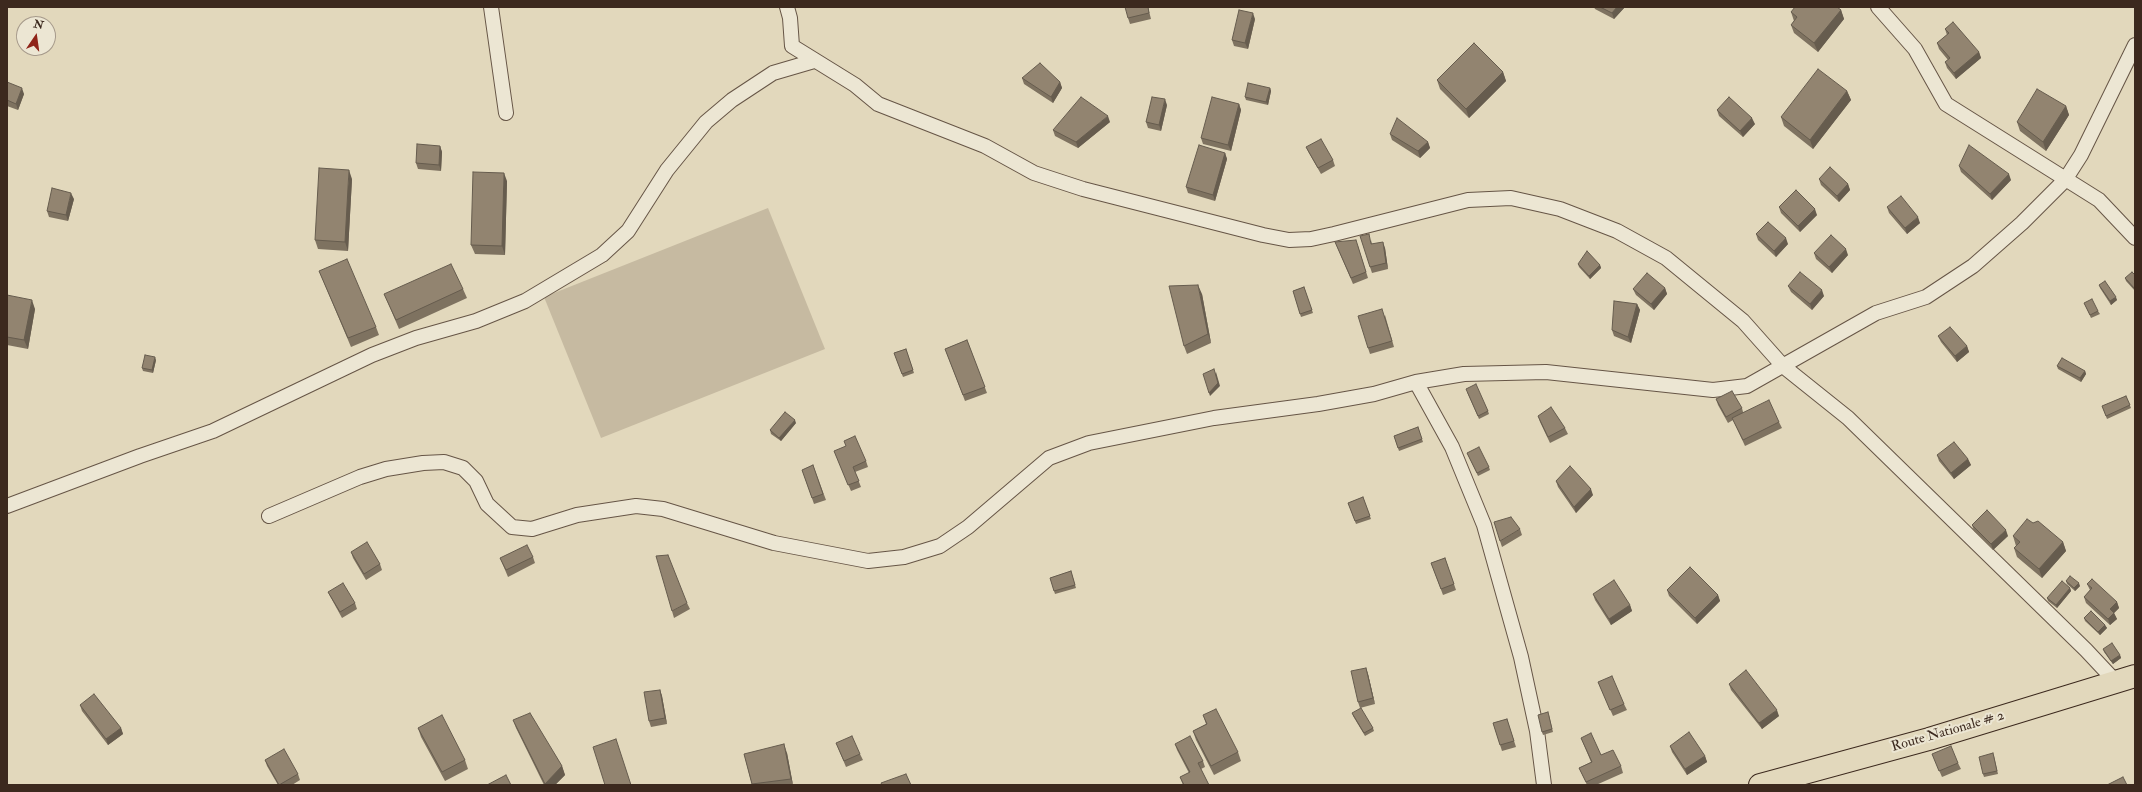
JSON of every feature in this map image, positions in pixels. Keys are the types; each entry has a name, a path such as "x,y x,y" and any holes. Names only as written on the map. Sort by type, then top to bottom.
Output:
{"main road":[{"name":"Route Nationale # 2","path":"1760,785 1929,738 2125,679"}],"street":[{"path":"491,7 506,113"},
{"path":"787,7 790,18 792,46 855,85 878,104 985,146 1034,173 1083,189 1263,235 1289,240 1311,239 1468,200 1511,198 1560,209 1617,231 1666,258 1743,320 1783,366 1848,418 2086,650 2125,679"},
{"path":"1878,7 1915,49 1946,104 2099,200 2135,238"},
{"path":"269,516 380,471 423,463 444,462 463,468 476,481 487,504 512,527 532,529 577,515 636,506 663,509 774,543 868,561 904,557 940,546 968,527 1049,458 1089,443 1214,418 1318,404 1374,394 1416,382 1464,374 1546,372 1713,390 1747,386 1876,313 1926,297 1973,266 2022,223 2065,180 2081,155 2135,45"},
{"path":"7,506 140,456 213,431 372,356 416,338 476,321 525,301 602,255 628,231 667,170 706,122 732,100 773,73 814,61"},
{"path":"1416,382 1452,447 1484,525 1521,657 1537,731 1544,785"}],"shaded area":[{"path":"768,208 825,349 601,438 544,297"}],"building":[{"path":"1125,7 1148,7 1149,13 1128,18"},
{"path":"1600,7 1617,7 1612,13"},
{"path":"1795,7 1837,7 1841,10 1814,43 1791,25 1797,17 1791,12"},
{"path":"1239,10 1253,13 1245,43 1232,40"},
{"path":"1953,22 1979,52 1954,73 1945,62 1950,58 1937,43 1949,33 1945,29"},
{"path":"1474,43 1503,72 1466,109 1437,80"},
{"path":"1040,63 1060,82 1051,97 1022,78"},
{"path":"1818,69 1847,91 1810,140 1781,117"},
{"path":"7,82 22,88 16,104 7,100"},
{"path":"1248,83 1270,88 1266,102 1245,97"},
{"path":"2037,89 2066,106 2043,142 2017,122"},
{"path":"1081,97 1108,116 1076,142 1053,130"},
{"path":"1152,97 1165,99 1159,125 1146,122"},
{"path":"1212,97 1239,104 1228,145 1201,138"},
{"path":"1729,97 1752,118 1740,131 1717,110"},
{"path":"1397,118 1428,142 1418,151 1390,134"},
{"path":"1321,139 1333,160 1318,168 1306,147"},
{"path":"417,144 440,146 439,165 416,163"},
{"path":"1199,145 1225,153 1213,195 1186,187"},
{"path":"1969,145 2009,174 1990,194 1959,166"},
{"path":"1830,167 1848,184 1837,196 1819,179"},
{"path":"319,168 349,170 345,242 315,240"},
{"path":"473,172 504,173 502,246 471,245"},
{"path":"52,188 71,193 66,215 47,211"},
{"path":"1796,190 1815,209 1798,226 1779,207"},
{"path":"1901,196 1918,217 1905,228 1887,207"},
{"path":"1768,222 1786,238 1774,251 1756,234"},
{"path":"1369,234 1371,244 1383,242 1386,263 1370,267 1360,236"},
{"path":"1831,235 1846,249 1829,267 1814,253"},
{"path":"1356,240 1366,272 1351,278 1335,242"},
{"path":"1587,251 1600,265 1589,276 1578,264"},
{"path":"347,259 376,327 348,338 319,271"},
{"path":"451,264 463,289 396,320 384,294"},
{"path":"1800,272 1822,290 1810,304 1788,286"},
{"path":"2132,272 2135,275 2135,289 2125,278"},
{"path":"1647,273 1665,288 1651,304 1633,289"},
{"path":"2105,281 2116,297 2110,301 2099,285"},
{"path":"1198,285 1208,334 1184,346 1169,286"},
{"path":"1304,287 1312,310 1300,314 1293,291"},
{"path":"7,295 32,300 24,340 7,337"},
{"path":"2092,299 2098,311 2090,315 2084,303"},
{"path":"1614,301 1637,304 1628,337 1612,330"},
{"path":"1382,309 1392,341 1368,348 1358,316"},
{"path":"1950,327 1967,346 1955,356 1938,336"},
{"path":"967,340 985,387 963,395 945,349"},
{"path":"906,349 913,370 902,374 894,353"},
{"path":"145,355 155,357 152,370 142,368"},
{"path":"2062,358 2085,371 2080,378 2057,366"},
{"path":"1214,369 1218,383 1209,393 1203,374"},
{"path":"1476,384 1488,411 1478,416 1466,389"},
{"path":"1732,391 1742,408 1726,417 1716,399"},
{"path":"2126,396 2130,405 2106,416 2102,406"},
{"path":"1769,400 1779,422 1743,440 1732,418"},
{"path":"1551,407 1565,428 1548,437 1538,416"},
{"path":"785,412 795,420 779,438 770,430"},
{"path":"1418,427 1422,439 1398,448 1394,436"},
{"path":"855,436 866,461 853,467 859,481 848,485 834,451 846,446 844,441"},
{"path":"1954,442 1968,459 1951,473 1937,455"},
{"path":"1479,447 1489,467 1477,473 1467,453"},
{"path":"813,465 823,494 812,498 802,470"},
{"path":"1570,466 1591,489 1574,507 1556,481"},
{"path":"1363,497 1370,516 1355,521 1348,503"},
{"path":"1987,510 2006,530 1991,544 1972,525"},
{"path":"1511,517 1520,529 1500,541 1494,522"},
{"path":"2027,519 2033,523 2038,521 2063,542 2039,569 2014,548 2020,542 2013,536"},
{"path":"367,542 380,564 364,574 351,552"},
{"path":"527,545 533,557 506,570 500,558"},
{"path":"668,555 687,603 672,611 656,556"},
{"path":"1445,558 1454,584 1441,589 1431,563"},
{"path":"1690,567 1718,595 1695,618 1667,590"},
{"path":"1071,571 1075,585 1054,591 1050,578"},
{"path":"2070,576 2079,583 2074,588 2066,581"},
{"path":"2092,579 2117,602 2110,609 2114,613 2108,619 2084,597 2092,588 2087,584"},
{"path":"1614,580 1630,605 1609,619 1593,594"},
{"path":"2062,581 2070,588 2056,605 2047,598"},
{"path":"343,583 355,603 340,612 328,592"},
{"path":"2091,611 2105,625 2098,632 2084,618"},
{"path":"2112,643 2120,655 2111,661 2103,649"},
{"path":"1366,668 1373,698 1358,702 1351,671"},
{"path":"1746,670 1777,710 1759,723 1729,684"},
{"path":"1612,676 1624,704 1610,710 1598,682"},
{"path":"660,690 665,718 649,721 644,692"},
{"path":"94,694 121,728 106,739 80,705"},
{"path":"1361,708 1373,728 1364,733 1352,713"},
{"path":"1216,709 1238,752 1211,766 1193,731 1207,724 1203,715"},
{"path":"1548,712 1552,729 1542,732 1538,715"},
{"path":"530,713 562,766 545,784 513,720"},
{"path":"442,715 465,760 442,772 418,728"},
{"path":"1507,719 1514,741 1500,745 1493,723"},
{"path":"1689,732 1705,756 1685,769 1670,746"},
{"path":"1591,733 1601,755 1613,750 1621,766 1586,782 1579,768 1592,762 1581,738"},
{"path":"852,736 860,754 844,761 836,743"},
{"path":"1190,736 1203,761 1198,763 1209,785 1184,785 1180,777 1190,772 1175,744"},
{"path":"616,739 631,785 605,785 593,747"},
{"path":"784,744 791,779 752,784 744,754"},
{"path":"1951,746 1958,763 1939,771 1932,754"},
{"path":"284,749 298,774 279,785 265,760"},
{"path":"1993,753 1997,771 1983,774 1979,757"},
{"path":"906,774 911,785 882,785 881,783"},
{"path":"506,775 511,785 487,785"},
{"path":"2123,777 2127,785 2107,785"}]}
